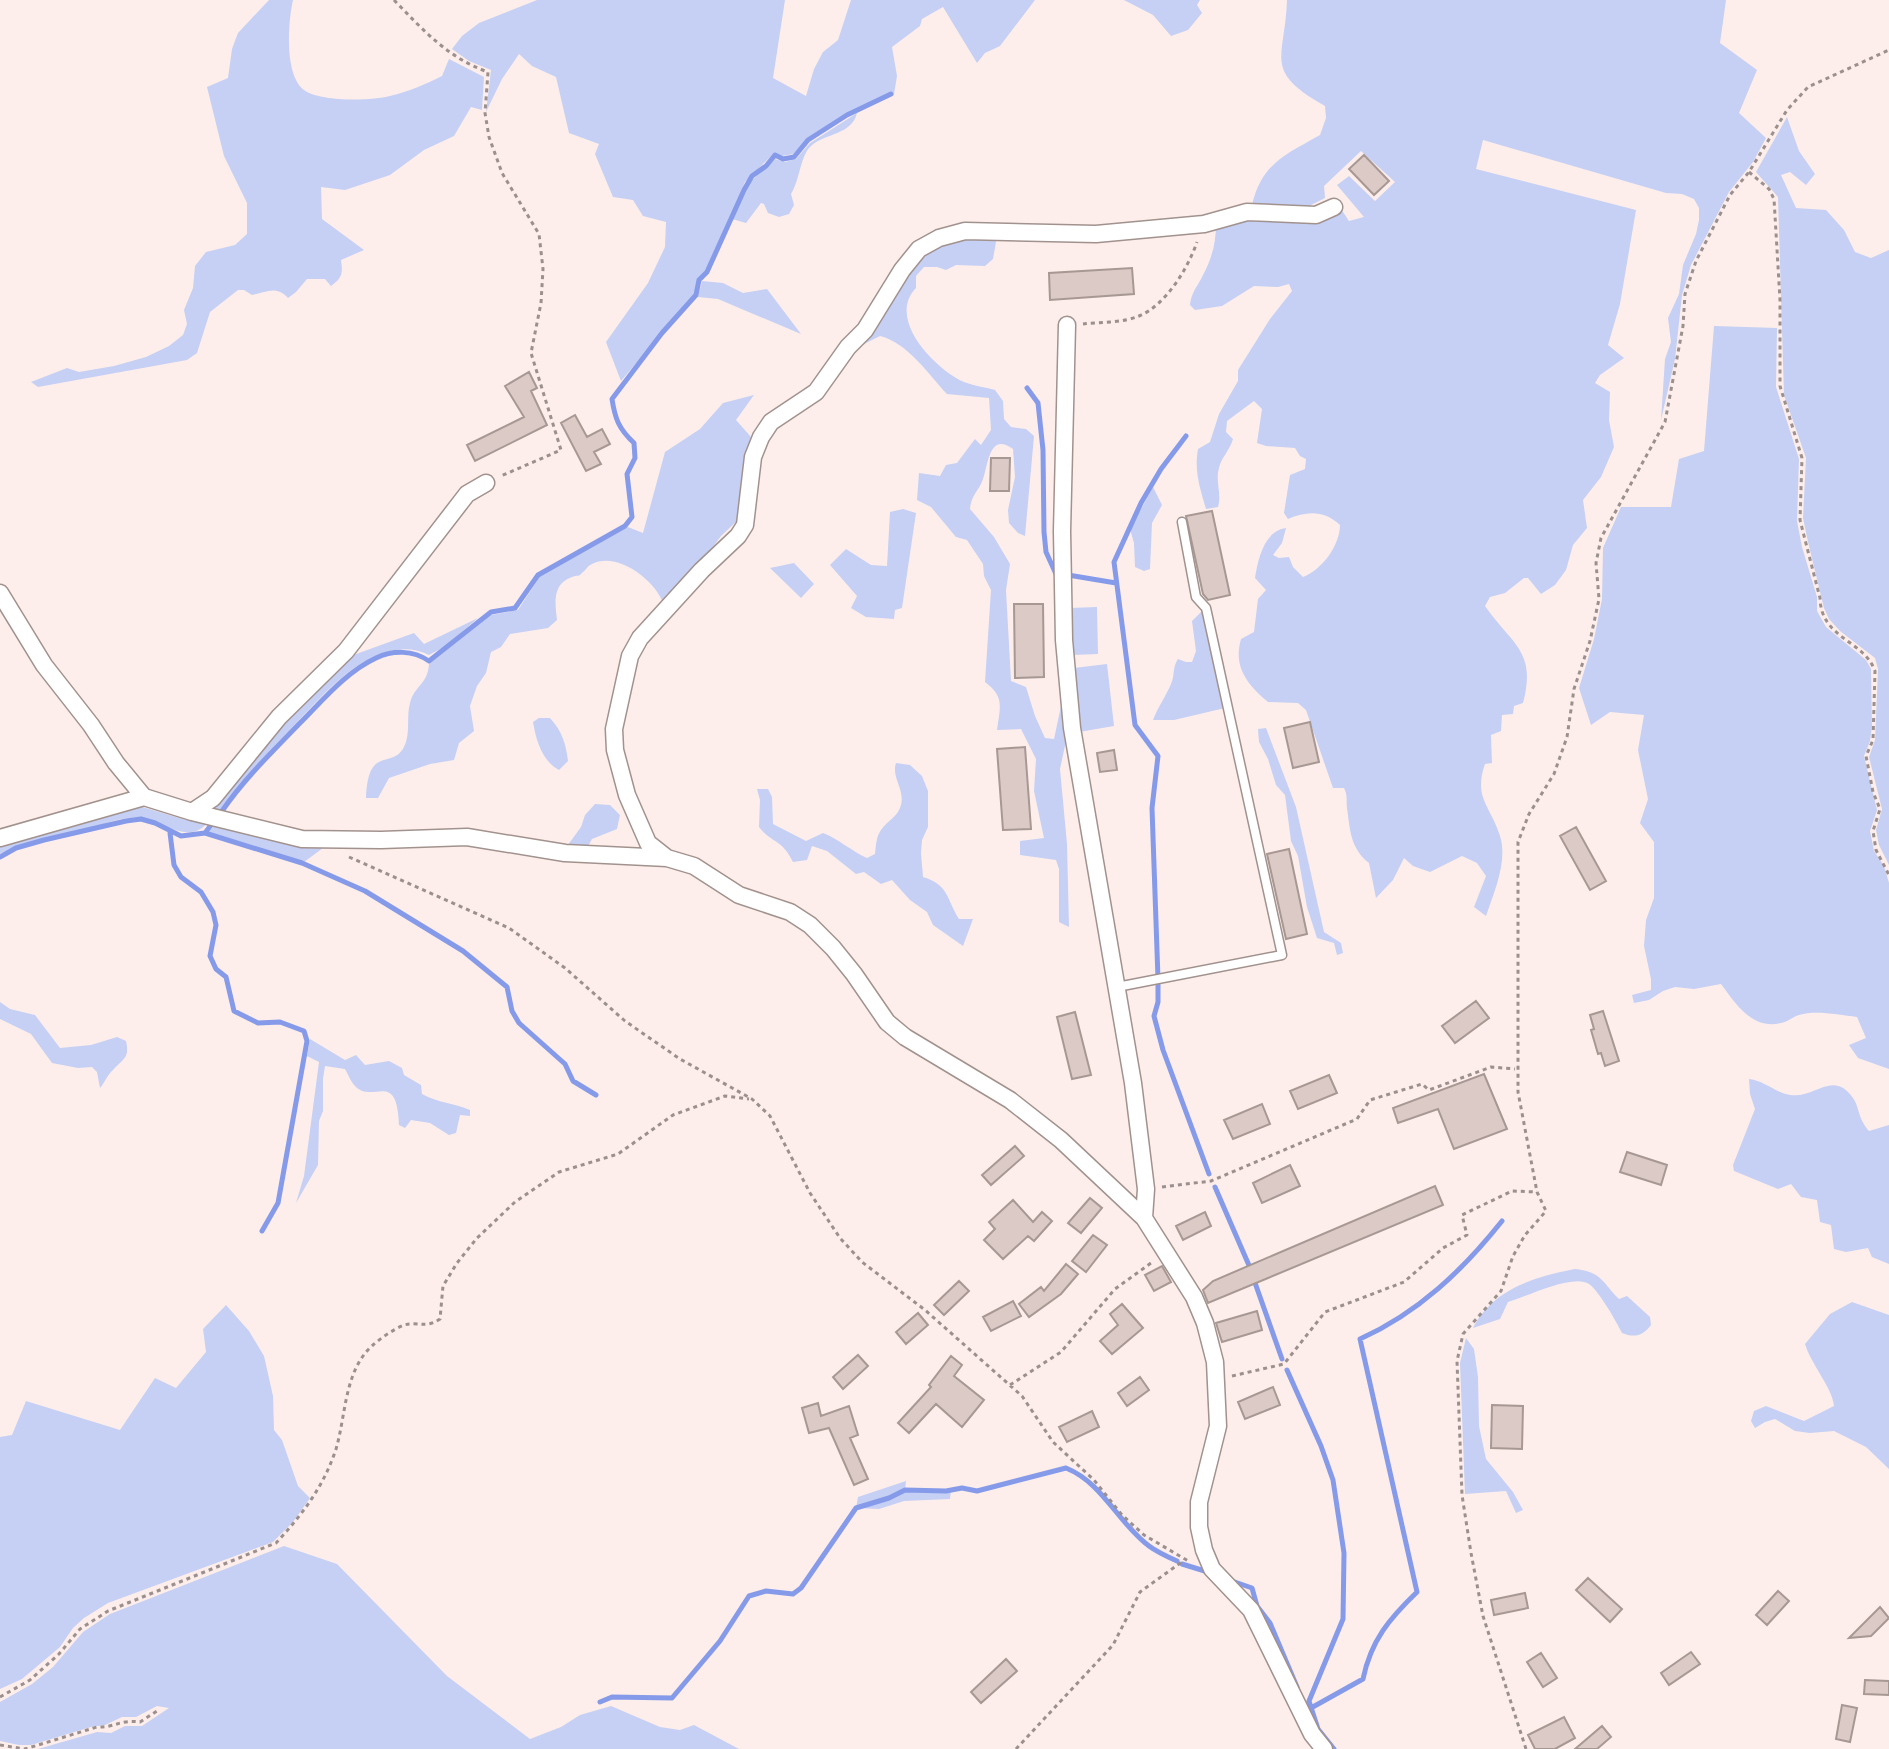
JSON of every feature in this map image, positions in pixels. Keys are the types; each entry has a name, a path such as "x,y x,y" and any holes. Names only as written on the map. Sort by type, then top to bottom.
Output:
{"street":[{"path":"667,858 648,843 627,795 615,750 614,729 624,672 630,656 640,638 745,525 753,457 771,422 816,392 848,347 865,330 902,270 919,249 939,238 965,231 1096,234 1204,224 1247,212 1316,215 1334,207"},
{"path":"1067,325 1062,531 1064,640 1072,728 1117,987 1146,1189 1144,1218"},
{"path":"192,812 213,798 279,717 346,651 467,494 486,483"},
{"path":"0,593 44,665 144,797 302,839 467,837 565,853 667,858 694,866 739,895 790,912 810,925 854,974 887,1022 905,1037 1010,1100 1061,1140 1144,1218 1194,1297 1205,1323 1216,1380 1218,1426 1199,1502 1199,1527 1204,1550 1212,1569 1251,1610 1312,1734 1324,1749"},
{"path":"0,838 144,797"}],"lane":[{"path":"1117,987 1282,955 1206,608 1196,597 1182,522"}],"path":[{"path":"394,0 445,50 488,72 485,113 489,137 502,173 539,234 543,269 541,303 531,353 561,450 486,483"},
{"path":"1526,1749 1483,1616 1473,1566 1462,1495 1457,1361 1463,1334 1501,1291 1513,1256 1525,1235 1546,1211 1537,1192 1518,1092 1518,842 1529,814 1554,774 1567,737 1574,689 1590,641 1599,599 1596,563 1601,538 1665,422 1683,326 1685,294 1696,261 1730,195 1749,172 1787,110 1808,87 1889,50"},
{"path":"1749,172 1769,189 1774,199 1780,286 1780,386 1802,458 1800,520 1820,598 1820,611 1840,637 1872,661 1875,671 1873,740 1866,756 1873,792 1880,809 1873,831 1876,850 1889,875"},
{"path":"1067,325 1139,316 1158,303 1192,255 1204,224"},
{"path":"318,839 351,858 509,928 565,968 625,1021 680,1059 752,1099 770,1116 810,1193 854,1254 956,1336 1022,1396 1053,1442 1094,1480 1122,1515 1144,1535 1183,1561 1212,1569"},
{"path":"1146,1189 1211,1181 1357,1119 1370,1100 1422,1084 1429,1090 1491,1067 1517,1069"},
{"path":"0,1697 30,1680 59,1654 80,1629 108,1611 276,1543 317,1493 335,1450 350,1382 369,1348 405,1325 430,1326 440,1319 443,1286 457,1263 477,1238 515,1202 559,1172 618,1154 673,1115 725,1096 752,1099"},
{"path":"1216,1380 1284,1364 1325,1312 1404,1282 1443,1248 1467,1235 1462,1215 1512,1191 1537,1192"},
{"path":"1010,1385 1069,1344 1115,1289 1140,1269 1168,1255"},
{"path":"1016,1749 1113,1645 1140,1592 1183,1561"},
{"path":"0,1745 25,1749 97,1727 108,1728 125,1720 140,1722 157,1711"}],"shaded area":[{"path":"269,0 293,0 290,61 293,73 304,90 322,97 382,98 417,88 442,76 449,59 484,77 482,110 471,107 454,136 424,150 390,175 345,190 321,187 322,219 364,250 341,260 341,275 331,286 325,279 307,279 288,298 275,291 252,295 238,290 210,312 197,353 187,360 38,387 31,382 67,368 79,372 114,366 146,357 169,346 183,335 187,324 184,310 193,288 195,266 206,252 235,245 247,234 247,203 224,156 207,87 228,78 238,33"},
{"path":"537,0 785,0 773,78 806,96 823,52 838,40 851,0 1035,0 1000,46 985,53 977,63 943,7 922,19 920,26 892,47 897,76 894,94 845,114 807,139 793,154 782,156 774,153 745,182 705,272 698,280 695,294 621,381 606,342 648,283 665,247 666,222 643,216 633,200 613,197 595,154 599,144 569,133 556,77 532,66 519,54 502,79 486,112 491,70 469,61 452,49 462,36 479,23"},
{"path":"1124,0 1200,0 1197,5 1202,13 1188,30 1171,36 1153,15"},
{"path":"1287,0 1726,0 1720,43 1757,70 1739,113 1766,138 1753,162 1729,192 1691,265 1682,295 1675,359 1661,420 1665,359 1671,342 1668,318 1679,294 1683,265 1696,234 1699,208 1694,199 1483,140 1476,169 1636,210 1620,304 1608,345 1624,358 1600,375 1595,383 1610,392 1609,420 1614,447 1601,477 1583,500 1587,528 1573,545 1566,570 1555,585 1541,594 1528,578 1524,578 1505,593 1490,597 1485,606 1519,649 1527,671 1523,703 1514,706 1513,714 1502,715 1501,731 1491,735 1492,763 1485,764 1482,776 1482,794 1502,846 1499,876 1486,916 1474,907 1486,876 1477,863 1462,856 1430,872 1413,866 1404,858 1393,880 1376,898 1369,863 1352,838 1344,788 1333,788 1306,710 1298,703 1268,702 1248,682 1240,666 1241,639 1254,632 1258,599 1266,590 1255,578 1267,540 1278,530 1286,528 1282,543 1273,555 1289,557 1293,567 1303,577 1323,563 1337,541 1340,525 1334,520 1322,514 1309,513 1288,519 1284,513 1290,475 1305,469 1306,459 1295,448 1257,443 1262,409 1254,401 1227,421 1226,432 1233,439 1219,468 1218,507 1206,509 1200,487 1198,449 1210,442 1219,414 1238,381 1238,370 1292,291 1289,284 1254,286 1222,306 1195,310 1190,305 1191,300 1211,256 1216,224 1339,206 1349,221 1364,217 1337,185 1349,176 1375,201 1395,182 1361,151 1324,186 1325,198 1309,206 1252,205 1256,191 1269,170 1286,155 1320,135 1326,118 1325,106 1292,83 1285,72 1282,50"},
{"path":"857,113 850,126 807,150 791,194 794,205 789,214 779,217 768,213 761,203 746,223 732,219 750,182 775,159 785,162 796,159 810,143"},
{"path":"1787,117 1799,151 1815,174 1806,185 1790,172 1781,175 1796,208 1826,210 1844,230 1855,252 1871,258 1889,250 1889,865 1879,845 1876,830 1882,809 1869,757 1875,740 1878,669 1875,658 1840,631 1824,608 1803,518 1806,458 1784,395 1778,197 1756,172"},
{"path":"997,236 993,259 985,266 956,265 946,270 924,267 916,276 916,288 908,300 907,314 910,328 928,355 952,376 995,390 1003,401 1004,419 1011,427 1026,429 1034,436 1025,536 1009,523 1008,510 1015,477 1013,449 1005,445 999,444 991,452 970,509 994,537 1010,564 1006,590 1011,681 1026,687 1045,738 1054,739 1061,706 1066,707 1066,741 1060,769 1067,844 1069,927 1059,922 1059,869 1056,860 1020,855 1020,841 1044,838 1034,791 1036,759 1021,729 997,730 998,698 985,682 991,590 984,576 983,564 967,540 956,537 931,507 917,500 919,473 940,476 946,465 957,463 975,439 981,445 991,430 989,398 947,394 900,345 880,336 852,350 916,259 952,240"},
{"path":"702,281 723,283 743,293 767,289 801,334 718,299 698,297"},
{"path":"1714,326 1777,328 1776,387 1799,459 1797,521 1817,597 1817,611 1826,627 1866,660 1871,669 1872,726 1864,756 1877,810 1870,831 1874,851 1884,866 1889,883 1889,1069 1858,1058 1849,1045 1866,1038 1857,1017 1813,1013 1781,1023 1762,1023 1746,1014 1721,984 1694,989 1675,987 1649,1000 1634,1003 1632,995 1651,990 1644,946 1646,920 1654,898 1654,842 1640,823 1648,799 1638,750 1644,715 1610,712 1591,725 1579,688 1602,599 1603,548 1621,507 1671,507 1679,459 1704,451"},
{"path":"754,395 736,420 751,437 738,520 663,603 644,577 613,561 592,564 580,575 566,580 556,595 557,620 548,628 510,634 501,647 491,652 486,673 477,686 470,706 474,731 459,743 454,760 430,764 389,778 378,798 366,798 371,770 381,761 399,754 404,747 410,703 426,676 429,664 491,615 518,610 540,576 628,527 643,533 665,452 700,429 723,403"},
{"path":"1153,487 1162,505 1152,523 1150,569 1144,571 1135,567 1130,529"},
{"path":"903,509 916,513 902,608 895,610 894,619 866,617 851,608 857,596 830,565 846,549 871,565 887,566 890,512"},
{"path":"794,563 814,584 801,598 770,568"},
{"path":"1097,607 1098,654 1072,655 1070,608"},
{"path":"1203,610 1225,708 1174,720 1153,720 1171,684 1178,659 1192,662 1196,651 1192,621"},
{"path":"478,618 444,647 429,655 407,649 391,651 369,659 350,671 277,743 217,814 211,811 274,732 348,657 414,633 424,644"},
{"path":"1107,664 1114,726 1079,732 1074,668"},
{"path":"539,718 550,718 563,738 568,761 559,770 544,756 538,743 533,722"},
{"path":"1266,728 1296,807 1324,932 1341,943 1343,953 1337,955 1334,943 1317,938 1307,907 1298,856 1291,841 1285,795 1276,785 1259,742 1258,729"},
{"path":"896,763 910,765 922,776 928,791 928,827 922,840 921,853 923,877 942,888 959,919 973,919 963,946 933,925 927,912 910,900 892,880 881,884 864,872 856,874 827,851 812,846 807,860 793,862 784,849 759,827 760,800 757,789 768,789 772,797 773,824 806,841 823,833 867,858 875,854 879,833 898,813 901,805"},
{"path":"595,804 610,805 620,815 617,829 592,839 586,850 565,849 581,827 585,815"},
{"path":"139,806 186,820 209,821 193,832 184,832 149,820 126,818 31,842 0,854 0,845"},
{"path":"216,823 323,848 304,862 209,832"},
{"path":"0,1002 10,1009 35,1015 60,1048 91,1045 117,1037 126,1041 126,1055 100,1088 97,1072 92,1067 52,1063 31,1034 0,1019"},
{"path":"310,1039 345,1060 356,1055 365,1065 389,1061 421,1085 422,1094 470,1110 470,1116 460,1115 456,1133 449,1135 430,1123 411,1120 405,1128 399,1125 394,1098 389,1093 362,1091 345,1069 325,1066 318,1165 296,1203 304,1176 319,1062 307,1056"},
{"path":"1749,1079 1790,1095 1838,1086 1853,1098 1869,1131 1889,1125 1889,1264 1872,1257 1868,1248 1846,1252 1834,1249 1831,1225 1820,1222 1817,1200 1801,1197 1791,1184 1778,1189 1734,1171 1733,1165 1755,1109"},
{"path":"1575,1269 1596,1275 1619,1299 1627,1296 1650,1317 1651,1325 1638,1335 1622,1333 1593,1288 1582,1281 1572,1281 1508,1302 1500,1319 1473,1328 1481,1315 1503,1294 1530,1281"},
{"path":"1852,1302 1889,1315 1889,1469 1866,1447 1834,1431 1795,1431 1775,1419 1755,1428 1751,1421 1754,1411 1766,1406 1804,1421 1834,1406 1805,1344 1830,1314"},
{"path":"226,1305 249,1331 264,1356 273,1396 274,1430 282,1440 298,1486 310,1498 293,1522 273,1542 108,1603 84,1618 60,1647 22,1679 0,1689 0,1437 12,1435 26,1401 120,1430 155,1378 176,1388 206,1352 203,1329"},
{"path":"1466,1338 1474,1349 1479,1426 1486,1459 1513,1492 1523,1510 1516,1513 1506,1491 1465,1494 1460,1363"},
{"path":"906,1481 905,1490 951,1490 950,1499 904,1501 879,1509 856,1508 858,1497"},
{"path":"284,1546 337,1564 447,1676 530,1739 561,1727 580,1715 611,1706 660,1727 680,1730 694,1725 739,1749 38,1749 97,1732 111,1733 125,1726 142,1726 169,1708 157,1706 136,1717 122,1717 105,1725 31,1745 0,1741 0,1702 32,1684 53,1667 83,1632 110,1614"}],"building":[{"path":"1364,155 1389,181 1374,195 1349,169"},
{"path":"1132,268 1134,294 1050,300 1049,273"},
{"path":"529,372 537,388 531,391 547,425 475,461 467,445 524,417 505,386"},
{"path":"575,415 587,437 602,429 610,444 594,452 601,464 586,471 561,423"},
{"path":"991,458 1010,458 1009,491 990,491"},
{"path":"1212,511 1230,595 1208,600 1203,594 1186,516"},
{"path":"1014,604 1043,604 1044,677 1015,678"},
{"path":"1310,722 1319,762 1293,768 1284,728"},
{"path":"1025,747 1031,829 1003,830 997,749"},
{"path":"1114,750 1117,770 1100,772 1097,753"},
{"path":"1576,827 1606,881 1590,890 1560,836"},
{"path":"1289,849 1307,934 1286,939 1267,854"},
{"path":"1476,1001 1489,1018 1455,1043 1442,1026"},
{"path":"1603,1011 1619,1061 1605,1066 1601,1053 1598,1054 1590,1015"},
{"path":"1075,1012 1091,1075 1072,1079 1057,1017"},
{"path":"1484,1074 1507,1129 1454,1149 1438,1109 1398,1123 1393,1108"},
{"path":"1329,1075 1337,1093 1298,1109 1290,1091"},
{"path":"1262,1104 1270,1124 1233,1139 1224,1120"},
{"path":"1015,1146 1024,1156 991,1185 982,1175"},
{"path":"1627,1152 1667,1165 1661,1185 1620,1172"},
{"path":"1290,1165 1300,1186 1262,1203 1253,1183"},
{"path":"1435,1186 1443,1205 1208,1303 1203,1290 1213,1281"},
{"path":"1090,1198 1102,1208 1081,1233 1068,1223"},
{"path":"1013,1200 1033,1222 1042,1212 1052,1221 1034,1241 1028,1236 1003,1259 984,1240 995,1229 989,1222"},
{"path":"1205,1212 1211,1226 1183,1240 1176,1226"},
{"path":"1093,1235 1107,1245 1086,1272 1072,1261"},
{"path":"1066,1264 1078,1274 1061,1294 1029,1317 1019,1304 1041,1287 1044,1291"},
{"path":"1162,1266 1171,1282 1154,1291 1145,1275"},
{"path":"959,1281 969,1291 944,1315 934,1305"},
{"path":"1013,1301 1021,1316 991,1331 983,1317"},
{"path":"1122,1304 1143,1328 1112,1354 1100,1341 1118,1325 1110,1314"},
{"path":"1257,1311 1262,1330 1222,1342 1216,1323"},
{"path":"918,1313 928,1325 906,1344 896,1332"},
{"path":"858,1355 868,1366 843,1389 833,1377"},
{"path":"951,1356 962,1365 954,1376 984,1400 962,1427 936,1404 909,1433 898,1423 931,1387 929,1385"},
{"path":"1140,1377 1149,1390 1127,1406 1118,1393"},
{"path":"1273,1387 1280,1405 1245,1419 1238,1402"},
{"path":"818,1403 821,1416 849,1406 858,1435 850,1438 868,1479 854,1485 829,1428 809,1433 802,1408"},
{"path":"1492,1405 1523,1406 1522,1449 1491,1448"},
{"path":"1092,1411 1099,1427 1067,1442 1059,1427"},
{"path":"1588,1578 1622,1609 1610,1622 1576,1590"},
{"path":"1778,1591 1789,1601 1767,1625 1756,1615"},
{"path":"1525,1593 1528,1608 1494,1615 1491,1600"},
{"path":"1880,1607 1889,1618 1871,1636 1849,1638"},
{"path":"1691,1652 1700,1664 1669,1685 1661,1673"},
{"path":"1541,1653 1557,1678 1543,1687 1527,1662"},
{"path":"1006,1659 1017,1671 981,1703 971,1692"},
{"path":"1865,1680 1889,1681 1889,1695 1864,1694"},
{"path":"1842,1705 1857,1708 1850,1742 1836,1739"},
{"path":"1564,1717 1575,1738 1555,1749 1535,1749 1528,1735"},
{"path":"1602,1726 1611,1737 1597,1749 1575,1749"}],"waterway":[{"path":"222,811 269,755 355,671 376,658 396,653 410,653 429,661 491,612 515,608 538,575 625,526 632,517 627,474 635,458 634,443 618,423 612,399 662,333 696,295 699,280 707,272 752,176 775,155 783,159 794,157 808,140 847,115 891,94"},
{"path":"1027,388 1038,403 1043,450 1046,552 1056,574"},
{"path":"1186,436 1141,503 1114,562 1135,725 1158,756 1152,808 1158,979 1158,1002 1154,1016 1163,1050 1209,1174"},
{"path":"1068,575 1116,583"},
{"path":"0,857 16,848 126,821 141,819 181,836 205,833 211,825"},
{"path":"170,833 174,865 181,877 201,892 213,912 216,925 210,956 216,969 226,977 234,1011 258,1023 280,1022 304,1031 307,1041 278,1203 262,1231"},
{"path":"205,833 302,863 365,891 463,951 507,987 512,1011 519,1023 565,1064 573,1081 596,1095"},
{"path":"1215,1187 1251,1270"},
{"path":"1311,1708 1363,1679 1376,1641 1417,1592 1360,1339 1401,1316 1438,1289 1502,1221"},
{"path":"1254,1280 1282,1359"},
{"path":"1287,1370 1333,1480 1344,1553 1343,1619 1309,1701 1318,1729 1334,1749"},
{"path":"600,1702 612,1697 672,1698 720,1641 749,1596 766,1591 793,1594 801,1588 856,1508 905,1490 946,1491 962,1488 977,1491 1066,1468 1090,1483 1138,1537 1177,1561"},
{"path":"1182,1564 1208,1572"},
{"path":"1229,1580 1252,1588 1257,1606 1270,1623 1297,1687"}]}
